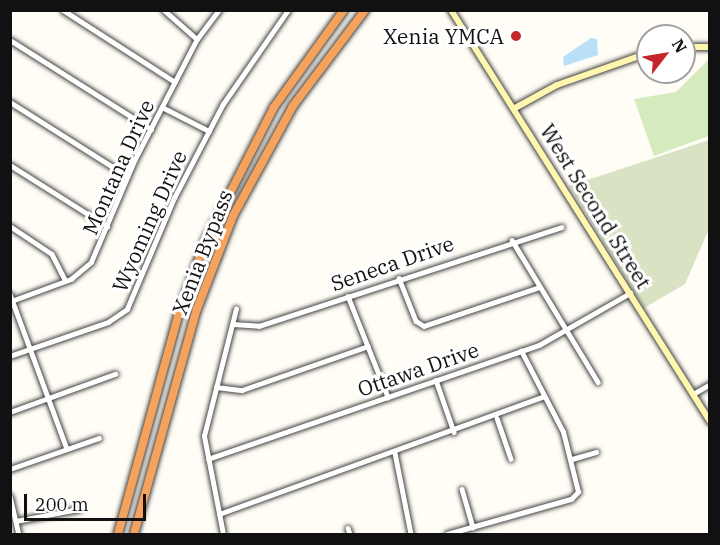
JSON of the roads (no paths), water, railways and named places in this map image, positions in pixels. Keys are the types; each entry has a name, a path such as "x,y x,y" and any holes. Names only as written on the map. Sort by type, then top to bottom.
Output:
{"highway":[{"name":"Xenia Bypass","path":"118,534 178,316 210,231 274,107 344,10"},
{"name":"Xenia Bypass","path":"135,534 200,299 240,202 293,106 365,10"}],"main road":[{"name":"West Second Street","path":"451,10 515,108 710,422"},
{"path":"515,108 557,84 636,56"}],"street":[{"path":"63,10 175,82"},
{"path":"164,10 198,39"},
{"name":"Montana Drive","path":"14,300 66,281 91,262 127,176 162,107 198,39 219,10"},
{"name":"Wyoming Drive","path":"10,356 108,322 127,309 209,131 288,10"},
{"path":"10,40 151,129"},
{"path":"10,102 127,176"},
{"path":"162,107 209,131"},
{"path":"10,165 107,226"},
{"path":"10,226 52,254 66,281"},
{"name":"Seneca Drive","path":"233,324 259,326 512,240 561,227"},
{"path":"512,240 598,382"},
{"path":"399,278 416,321 424,326 540,287"},
{"name":"Ottawa Drive","path":"208,459 521,351 566,330 630,293"},
{"path":"10,294 67,449"},
{"path":"348,296 388,397"},
{"path":"223,534 208,459 205,426 236,309"},
{"path":"216,387 242,390 368,346"},
{"path":"447,534 576,494 572,459 521,351"},
{"path":"10,412 115,374"},
{"path":"436,380 454,432"},
{"path":"693,394 710,384"},
{"path":"219,514 497,418 543,398"},
{"path":"497,418 511,459"},
{"path":"10,469 99,438"},
{"path":"572,459 596,452"},
{"path":"395,453 411,534"},
{"path":"462,489 473,527"},
{"path":"10,496 18,534"},
{"path":"16,521 79,509"},
{"path":"348,528 350,534"}],"water":[{"path":"591,38 597,39 598,55 564,66 563,57"}],"place":[{"name":"Xenia YMCA","path":"516,36"}]}
